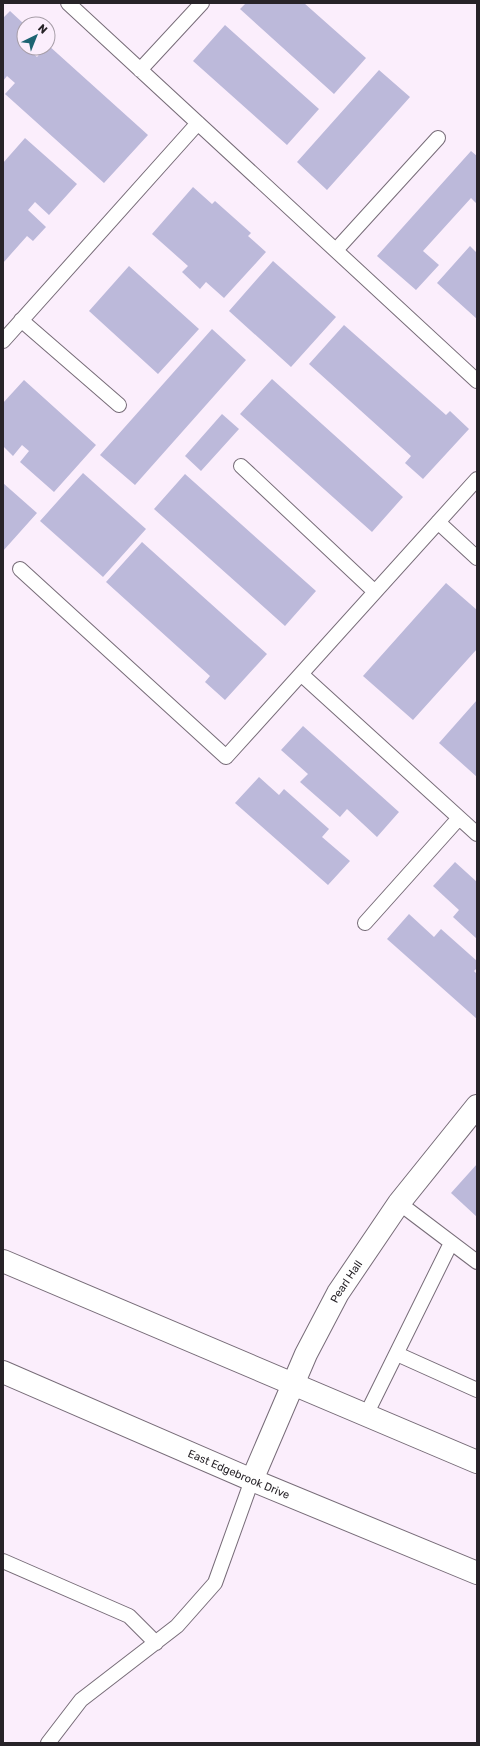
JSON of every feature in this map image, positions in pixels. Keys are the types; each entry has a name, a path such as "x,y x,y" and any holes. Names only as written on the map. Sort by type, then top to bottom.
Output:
{"main road":[{"name":"Pearl Hall","path":"252,1480 292,1384 338,1293 399,1204 475,1113"},
{"path":"3,1261 477,1461"},
{"name":"East Edgebrook Drive","path":"3,1372 252,1480 477,1573"}],"lane":[{"path":"68,3 477,381"},
{"path":"140,70 202,3"},
{"path":"3,341 198,123"},
{"path":"336,250 438,138"},
{"path":"21,320 119,405"},
{"path":"241,466 375,592"},
{"path":"20,569 226,757 477,479"},
{"path":"438,522 477,558"},
{"path":"301,674 477,834"},
{"path":"365,923 459,818"},
{"path":"399,1204 477,1262"},
{"path":"366,1415 452,1243"},
{"path":"397,1354 477,1390"},
{"path":"48,1743 81,1700 178,1626 215,1583 252,1480"},
{"path":"3,1561 129,1616 156,1643"}],"building":[{"path":"246,3 304,3 366,58 334,94 240,9"},
{"path":"10,11 16,17 16,56 56,56 56,52 148,135 104,183 5,94 15,83 7,76 3,81 3,18"},
{"path":"225,25 319,109 287,145 193,61"},
{"path":"379,70 410,97 327,190 297,162"},
{"path":"25,138 77,184 49,215 35,202 28,210 46,227 33,241 27,236 3,263 3,163"},
{"path":"471,151 477,156 477,204 471,198 423,251 439,265 416,290 377,256"},
{"path":"193,187 212,204 215,201 251,233 248,236 266,252 224,298 206,282 200,289 182,272 188,266 152,234"},
{"path":"470,246 477,253 477,319 437,283"},
{"path":"273,261 336,317 291,367 229,311"},
{"path":"129,266 199,329 158,374 89,311"},
{"path":"344,325 446,415 450,411 469,429 423,479 405,463 411,456 309,364"},
{"path":"212,329 246,360 135,485 100,455"},
{"path":"272,379 403,497 372,532 240,414"},
{"path":"24,380 96,445 54,492 20,462 29,451 22,445 13,456 3,446 3,403"},
{"path":"222,414 239,429 201,471 185,456"},
{"path":"83,473 146,529 103,577 40,521"},
{"path":"185,474 316,591 285,626 154,509"},
{"path":"3,483 37,513 3,551"},
{"path":"142,542 267,654 225,700 205,682 210,676 106,582"},
{"path":"446,583 477,610 477,649 413,720 363,676"},
{"path":"477,700 477,777 439,743"},
{"path":"303,726 399,812 377,837 347,809 340,817 300,782 308,774 281,750"},
{"path":"259,777 279,795 284,789 329,829 322,837 350,861 328,885 235,803"},
{"path":"455,862 477,882 477,939 453,917 459,910 433,886"},
{"path":"409,914 434,937 441,929 477,961 477,968 474,971 477,974 477,1019 387,939"},
{"path":"477,1164 477,1217 451,1193"}]}
